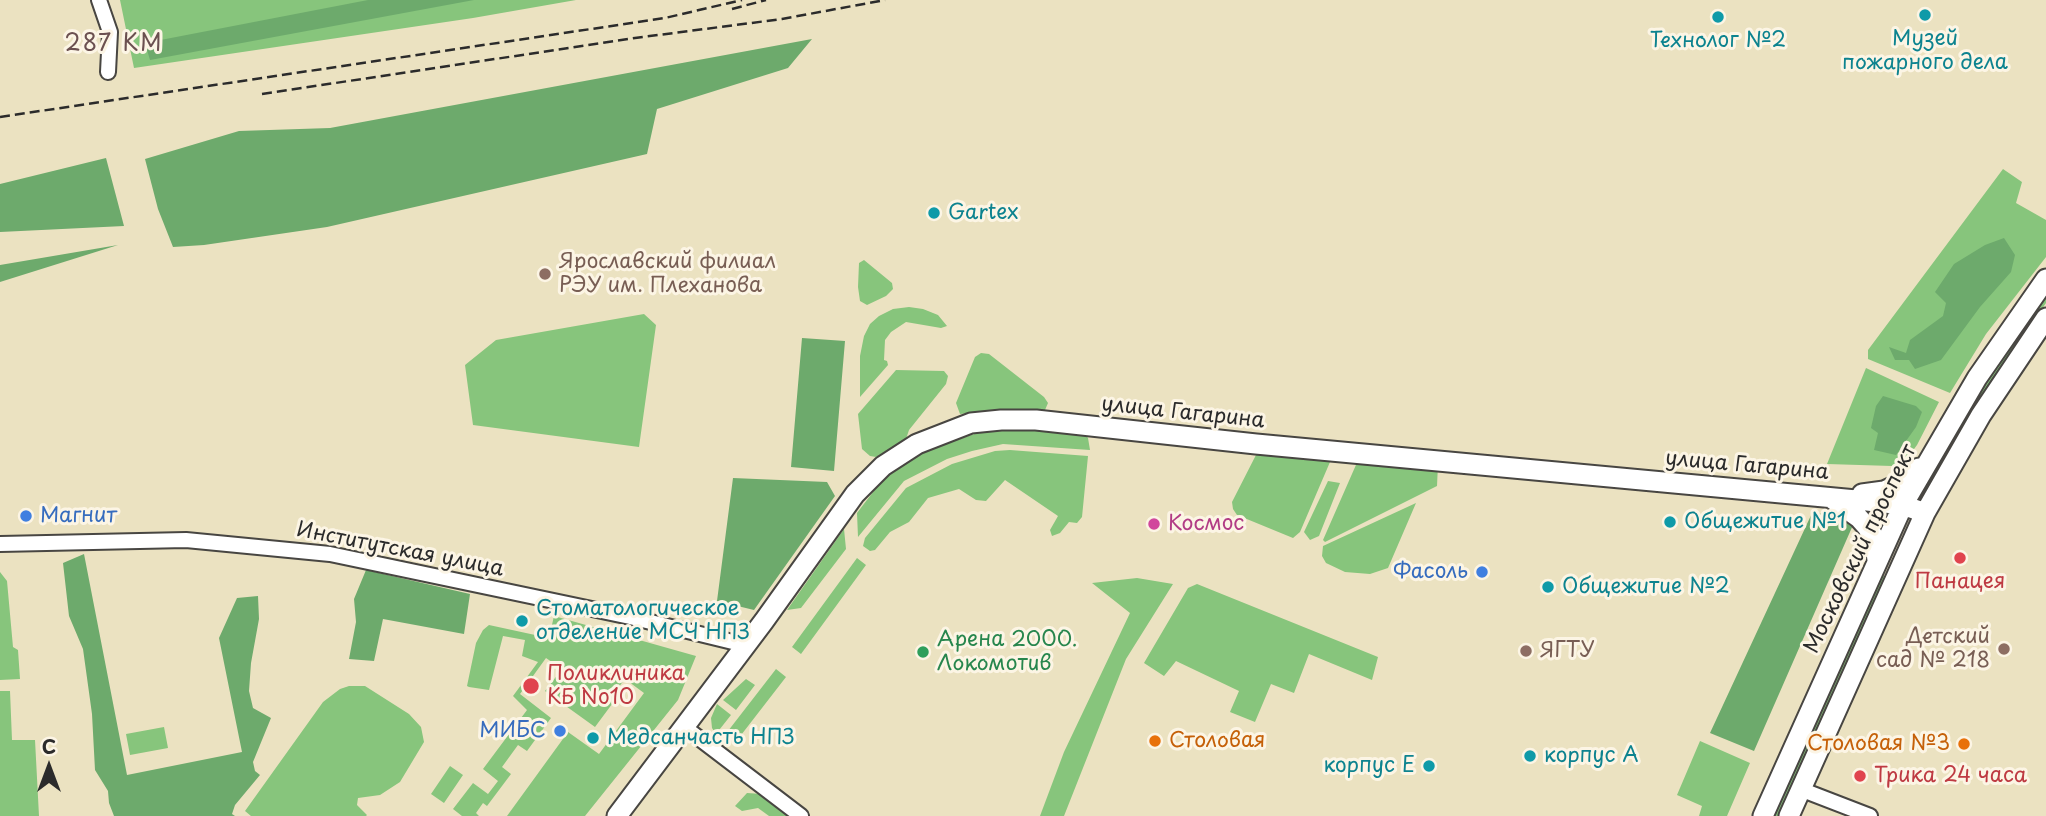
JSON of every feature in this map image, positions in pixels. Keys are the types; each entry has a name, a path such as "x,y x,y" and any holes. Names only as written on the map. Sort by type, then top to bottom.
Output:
{"main road":[{"name":"Московский проспект","path":"1763,816 1903,505 1977,378 2046,279"},
{"name":"Московский проспект","path":"1788,816 1925,513 1981,415 2046,318"},
{"name":"улица Гагарина","path":"617,816 855,494 883,466 917,444 971,423 1001,419 1036,420 1256,444 1830,497 1903,505 1925,513"},
{"path":"1830,497 1884,491 1915,472 1929,457"},
{"path":"1830,497 1867,527 1874,537 1877,561"}],"street":[{"path":"99,0 110,32 108,72"},
{"name":"Институтская улица","path":"0,544 186,540 330,554 630,617 746,645"},
{"path":"683,726 801,816"},
{"path":"1800,789 1870,816"}],"green space":[{"path":"120,0 576,0 473,18 134,68"},
{"path":"368,0 474,0 150,60 145,43"},
{"path":"812,39 788,68 657,109 647,154 327,227 173,247 158,209 145,159 239,131 330,128"},
{"path":"106,158 124,226 0,232 0,184"},
{"path":"2003,169 2022,182 2016,203 2046,220 2046,257 1986,334 1950,393 1868,359 1868,350"},
{"path":"2004,238 2015,255 2011,272 1980,307 1941,360 1915,369 1909,360 1895,360 1889,347 1906,353 1910,340 1943,316 1946,303 1935,292 1954,264 1985,245"},
{"path":"118,245 0,282 0,265"},
{"path":"864,260 892,283 893,289 886,296 867,305 860,301 858,287 859,263"},
{"path":"2046,294 2046,303 1927,491 1923,492 1985,383"},
{"path":"909,307 938,315 947,326 941,328 906,322 891,332 885,340 884,360 888,365 860,397 860,356 864,336 870,324 893,309"},
{"path":"644,314 656,325 639,447 473,425 465,365 496,340"},
{"path":"802,338 845,341 834,471 791,467"},
{"path":"981,353 989,354 1044,397 1048,403 1045,410 960,414 956,403 975,357"},
{"path":"1866,368 1939,402 1917,445 1903,464 1827,464"},
{"path":"896,370 944,371 948,376 946,384 909,430 906,439 876,457 870,456 862,449 858,414"},
{"path":"1883,396 1916,406 1922,412 1916,427 1896,455 1874,450 1878,433 1871,428 1876,406"},
{"path":"1026,430 1084,433 1088,438 1090,450 1003,444 947,459 904,481 858,537 857,513 886,475 920,453 980,432"},
{"path":"995,451 1088,456 1082,517 1077,523 1069,522 1060,533 1052,536 1050,530 1058,516 1005,480 986,501 976,500 959,489 928,498 909,522 890,532 875,550 870,551 863,546 865,538 906,488 952,464"},
{"path":"1257,453 1333,455 1300,532 1293,538 1237,515 1233,509 1232,502"},
{"path":"1359,458 1438,464 1437,486 1325,542 1323,540"},
{"path":"733,478 827,482 835,496 754,610 717,601"},
{"path":"1328,481 1340,483 1319,536 1310,540 1304,532"},
{"path":"1416,503 1388,568 1370,574 1345,572 1326,563 1322,556 1323,546"},
{"path":"1813,511 1853,525 1754,751 1710,733"},
{"path":"844,529 846,549 801,608 787,610"},
{"path":"84,554 127,775 242,752 219,638 237,598 258,596 259,619 249,691 253,708 271,718 253,762 255,771 260,775 235,805 232,814 235,816 114,816 108,791 95,770 92,714 83,649 69,616 63,563"},
{"path":"857,558 866,565 801,654 792,647"},
{"path":"366,570 470,594 464,634 383,619 374,661 349,659 356,622 354,599"},
{"path":"0,572 7,581 13,647 18,650 20,679 0,680"},
{"path":"1880,574 1885,577 1779,816 1773,816"},
{"path":"1137,578 1173,584 1126,659 1064,816 1040,816 1064,752 1130,613 1092,583"},
{"path":"1197,584 1378,657 1372,680 1309,654 1294,693 1271,684 1255,722 1230,712 1239,691 1176,661 1164,676 1144,663 1188,588"},
{"path":"554,616 696,656 678,700 585,816 507,816 568,732 599,754 644,693 625,679 614,693 618,696 595,727 545,691 562,669 546,658 520,694 551,718 527,751 518,745 502,767 511,774 487,806 483,803 476,813 479,816 462,816 453,809 473,783 488,794 498,781 483,769 527,710 513,696 538,662 522,656 525,640 503,636 489,690 469,687 467,686 476,643 489,625 549,638"},
{"path":"776,669 786,677 738,739 728,731"},
{"path":"746,679 755,685 736,710 723,700"},
{"path":"365,686 409,714 421,727 424,742 400,782 380,795 358,798 357,805 366,816 251,816 245,811 323,702 340,689"},
{"path":"0,691 10,691 12,740 35,740 39,816 0,816"},
{"path":"717,704 731,715 716,734 711,718"},
{"path":"164,727 168,748 130,755 126,734"},
{"path":"1700,741 1750,763 1727,816 1699,816 1702,806 1677,795"},
{"path":"450,766 463,775 444,803 431,794"},
{"path":"747,793 762,794 790,816 769,816 758,808 742,811 735,806"}],"railway":[{"path":"0,117 665,18 742,0"},
{"path":"732,9 766,0"},
{"path":"262,94 635,38 782,19 885,0"}],"place":[{"name":"Музей пожарного дела","path":"1925,15"},
{"name":"Технолог №2","path":"1718,17"},
{"name":"Gartex","path":"934,213"},
{"name":"Ярославский филиал РЭУ им. Плеханова","path":"545,274"},
{"name":"Магнит","path":"26,516"},
{"name":"Общежитие №1","path":"1670,522"},
{"name":"Космос","path":"1154,524"},
{"name":"Панацея","path":"1960,558"},
{"name":"Фасоль","path":"1482,572"},
{"name":"Общежитие №2","path":"1548,587"},
{"name":"Стоматологическое отделение МСЧ НПЗ","path":"522,621"},
{"name":"Детский сад № 218","path":"2004,649"},
{"name":"ЯГТУ","path":"1526,651"},
{"name":"Арена 2000. Локомотив","path":"923,652"},
{"name":"Поликлиника КБ No10","path":"531,686"},
{"name":"МИБС","path":"560,731"},
{"name":"Медсанчасть НПЗ","path":"593,738"},
{"name":"Столовая","path":"1155,741"},
{"name":"Столовая №3","path":"1964,744"},
{"name":"корпус А","path":"1530,756"},
{"name":"корпус Е","path":"1429,766"},
{"name":"Трика 24 часа","path":"1860,776"}],"district":[{"name":"287 КМ","path":"114,45"}]}
